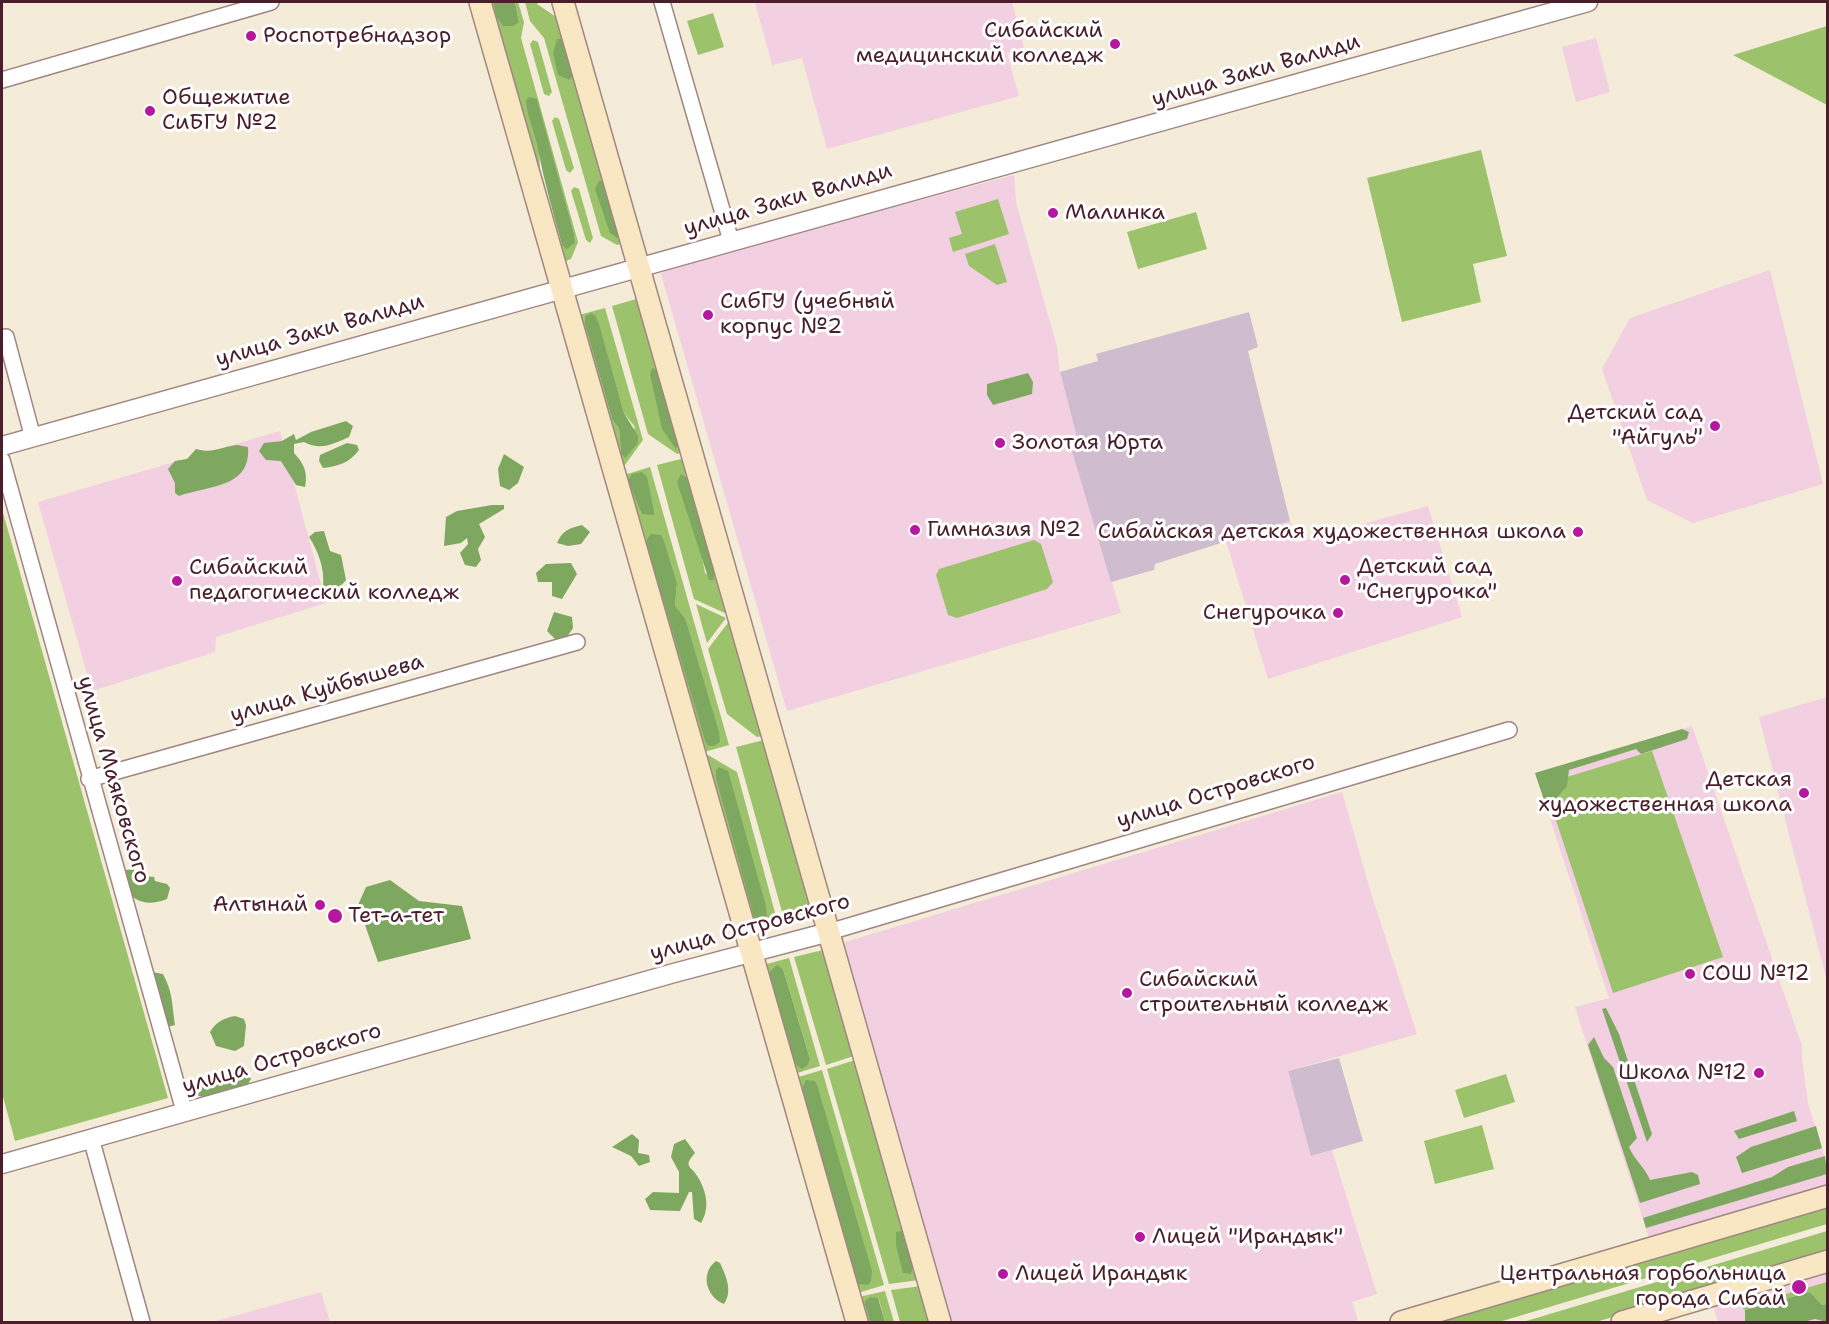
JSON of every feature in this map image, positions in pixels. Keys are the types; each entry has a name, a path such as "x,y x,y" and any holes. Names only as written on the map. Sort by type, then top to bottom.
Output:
{"main road":[{"path":"480,2 857,1323"},
{"path":"563,2 940,1323"},
{"path":"1401,1323 1827,1196"},
{"path":"1622,1323 1827,1261"}],"street":[{"path":"2,80 271,2"},
{"path":"662,2 731,241"},
{"name":"улица Заки Валиди","path":"2,446 1588,2"},
{"path":"2,338 6,337 33,438"},
{"name":"улица Маяковского","path":"2,460 89,779 184,1111"},
{"name":"улица Куйбышева","path":"89,779 577,642"},
{"name":"улица Островского","path":"2,1162 751,951 829,932 1509,730"},
{"path":"91,1138 142,1323"}],"shaded area":[{"path":"755,2 1012,2 1024,48 1007,53 1019,96 827,149 802,58 772,65"},
{"path":"1596,38 1610,92 1576,102 1562,47"},
{"path":"1014,175 1016,202 1057,347 1060,372 1080,450 1073,451 1121,613 787,711 661,274 672,266"},
{"name":"Детский сад \"Айгуль\"","path":"1770,270 1823,484 1693,523 1647,500 1602,369 1630,318"},
{"path":"1249,312 1258,347 1248,351 1290,521 1155,564 1154,570 1111,582 1072,451 1080,449 1060,372 1098,361 1096,354"},
{"path":"280,431 326,603 216,637 215,652 92,691 38,502"},
{"name":"Детский сад \"Снегурочка\"","path":"1428,506 1462,617 1268,679 1226,541 1290,521 1295,543"},
{"name":"Детская художественная школа","path":"1828,697 1827,982 1759,717"},
{"name":"СОШ №12","path":"1692,726 1802,1046 1808,1103 1827,1165 1827,1185 1650,1241 1575,1007 1609,998 1535,773"},
{"name":"Сибайский строительный колледж","path":"1342,792 1371,893 1417,1034 1288,1071 1312,1156 1332,1150 1377,1294 1352,1302 1358,1320 1349,1322 945,1322 842,943"},
{"path":"1339,1058 1363,1141 1311,1156 1288,1071"},
{"name":"Центральная горбольница города Сибай","path":"1827,1270 1827,1322 1718,1322 1713,1305"},
{"path":"321,1292 330,1322 212,1322"}],"green space":[{"path":"489,2 493,2 496,16 519,22 515,2 518,2 524,22 521,38 578,242 571,259 564,262","holes":["537,100 575,243 561,244 540,169"]},
{"path":"493,2 515,2 519,22 513,26 503,26 496,16"},
{"path":"525,2 539,2 537,4 556,17 554,2 624,243 617,245 601,236 544,38 530,21"},
{"path":"713,13 724,47 698,55 687,21"},
{"path":"1827,26 1827,105 1733,55"},
{"path":"557,39 563,39 573,74 570,80 558,75 553,53"},
{"path":"533,40 538,42 552,92 549,96 544,94 530,44"},
{"path":"529,97 537,99 574,233 575,243 567,249 562,245 529,118 526,100"},
{"path":"555,117 559,119 574,168 570,173 566,170 552,121"},
{"path":"1481,150 1507,256 1473,264 1481,302 1402,322 1367,178"},
{"path":"599,181 605,181 619,236 617,238 610,233 595,189"},
{"path":"574,187 579,189 593,238 590,243 586,240 571,191"},
{"path":"998,199 1009,234 953,252 949,238 962,234 955,212"},
{"path":"1196,212 1207,249 1138,269 1127,232"},
{"path":"995,244 1007,282 997,285 969,266 965,254"},
{"path":"640,298 683,452 677,454 648,434 612,306"},
{"path":"605,308 643,440 622,469 579,315","holes":["585,316 596,316 624,413 635,427 621,454 619,427 612,419 585,325"]},
{"path":"591,313 596,316 599,324 624,413 638,436 638,443 625,458 621,454 619,428 612,419 585,325 585,316"},
{"path":"652,368 657,370 679,445 676,449 662,429 650,374"},
{"path":"1028,373 1033,382 1032,394 993,405 987,395 987,384"},
{"path":"346,421 353,426 349,437 343,440 321,446 304,442 294,444 294,453 303,465 305,487 296,485 281,461 266,460 259,451 264,443 282,441 294,434 296,440 311,432"},
{"path":"347,443 357,445 359,450 343,463 323,468 319,461 320,455"},
{"path":"237,445 248,447 247,460 243,470 236,478 179,496 175,493 175,483 168,469 175,461 187,459 196,449 212,450"},
{"path":"504,454 524,467 518,483 509,490 500,486 498,469"},
{"path":"685,458 729,615 694,599 657,465","holes":["687,478 714,571 714,580 705,573"]},
{"path":"650,467 729,745 704,752 624,475","holes":["647,539 677,584 675,605 685,618 709,746 705,740"]},
{"path":"642,472 647,477 654,515 642,514 628,481 632,474"},
{"path":"681,474 687,478 714,571 714,580 709,580 677,482"},
{"path":"504,505 504,509 479,524 485,537 478,549 481,560 476,567 465,565 460,553 468,544 467,538 461,543 444,546 446,517 457,511"},
{"path":"2,509 168,1098 15,1141 2,1093"},
{"path":"582,525 590,532 581,544 568,546 557,543 566,531"},
{"path":"324,531 330,551 341,555 346,580 340,587 327,591 323,585 320,560 309,537 315,532"},
{"path":"651,534 661,535 677,584 675,605 685,618 719,732 720,742 714,746 708,746 705,741 647,545 647,539"},
{"path":"1034,540 1041,544 1053,582 1047,589 957,618 948,615 936,575 939,569"},
{"path":"571,563 577,574 562,599 552,596 552,582 538,582 536,573 546,564"},
{"path":"696,604 726,618 707,643"},
{"path":"554,612 572,617 573,628 567,637 555,639 547,631"},
{"path":"730,620 763,736 757,737 727,714 708,649"},
{"path":"1682,729 1689,732 1687,739 1641,754 1636,749 1569,770 1567,786 1547,809 1535,773"},
{"path":"764,740 812,913 784,919 736,747"},
{"path":"1652,751 1723,957 1613,993 1544,784"},
{"path":"708,755 737,772 777,920 752,926 705,756"},
{"path":"719,767 728,771 766,906 767,919 757,920 754,917 716,778 716,770"},
{"path":"134,869 137,880 144,876 154,877 155,881 167,884 170,888 167,899 151,903 133,897 124,885 121,876 126,870"},
{"path":"390,880 419,901 462,906 471,939 378,962 358,905 366,887"},
{"path":"823,950 854,1056 826,1065 794,957"},
{"path":"789,958 820,1066 794,1074 763,965","holes":["777,964 783,969 810,1059 768,973"]},
{"path":"777,964 783,969 810,1059 807,1066 801,1069 794,1062 768,973"},
{"path":"152,972 163,974 169,987 175,1025 167,1027"},
{"path":"1606,1008 1619,1034 1652,1134 1647,1142 1602,1009"},
{"path":"235,1016 244,1019 246,1025 244,1046 235,1051 216,1046 210,1032 221,1021"},
{"path":"1594,1037 1604,1058 1613,1067 1637,1138 1629,1147 1650,1180 1692,1172 1698,1175 1700,1184 1640,1203 1588,1045"},
{"path":"855,1060 919,1280 889,1284 827,1069"},
{"path":"822,1070 884,1285 858,1293 795,1078"},
{"path":"247,1073 251,1079 245,1089 203,1097 195,1095 195,1089 203,1083"},
{"path":"1506,1074 1515,1102 1464,1118 1455,1090"},
{"path":"806,1080 815,1081 817,1085 872,1271 868,1285 858,1284 802,1088"},
{"path":"1794,1111 1797,1121 1739,1139 1734,1131"},
{"path":"1482,1125 1494,1169 1435,1184 1424,1141"},
{"path":"1816,1126 1822,1148 1742,1173 1736,1157 1751,1147"},
{"path":"632,1134 639,1140 638,1153 649,1155 650,1162 639,1166 631,1156 612,1147"},
{"path":"685,1139 695,1153 689,1161 689,1166 699,1179 706,1198 706,1211 701,1223 694,1219 692,1192 689,1192 680,1211 650,1210 645,1199 653,1192 679,1193 679,1172 671,1157 674,1144"},
{"path":"1825,1156 1827,1174 1646,1228 1643,1218 1772,1177 1788,1167"},
{"path":"1827,1205 1827,1224 1499,1322 1433,1322"},
{"path":"902,1231 913,1266 911,1274 903,1273 896,1246 896,1232"},
{"path":"1827,1231 1827,1253 1596,1322 1523,1322"},
{"path":"716,1261 720,1263 728,1284 727,1299 724,1304 713,1296 707,1284 708,1272"},
{"path":"1827,1282 1827,1304 1822,1305 1810,1292 1745,1310 1741,1307"},
{"path":"921,1286 931,1322 900,1322 891,1290"},
{"path":"885,1291 894,1322 885,1322 879,1300 864,1302 870,1322 866,1322 859,1297"},
{"path":"1810,1292 1822,1305 1827,1304 1827,1322 1815,1319 1803,1322 1745,1322 1745,1310"},
{"path":"870,1297 878,1298 885,1322 870,1322 864,1302"}],"place":[{"name":"Роспотребнадзор","path":"251,36"},
{"name":"Сибайский медицинский колледж","path":"1115,44"},
{"name":"Общежитие СиБГУ №2","path":"150,111"},
{"name":"Малинка","path":"1053,213"},
{"name":"СибГУ (учебный корпус №2","path":"708,315"},
{"name":"Детский сад \"Айгуль\"","path":"1715,426"},
{"name":"Золотая Юрта","path":"1000,443"},
{"name":"Гимназия №2","path":"915,530"},
{"name":"Сибайская детская художественная школа","path":"1578,532"},
{"name":"Детский сад \"Снегурочка\"","path":"1345,580"},
{"name":"Сибайский педагогический колледж","path":"177,581"},
{"name":"Снегурочка","path":"1338,613"},
{"name":"Детская художественная школа","path":"1804,793"},
{"name":"Алтынай","path":"320,905"},
{"name":"Тет-а-тет","path":"335,916"},
{"name":"СОШ №12","path":"1690,974"},
{"name":"Сибайский строительный колледж","path":"1127,993"},
{"name":"Школа №12","path":"1759,1073"},
{"name":"Лицей \"Ирандык\"","path":"1140,1237"},
{"name":"Лицей Ирандык","path":"1003,1274"},
{"name":"Центральная горбольница города Сибай","path":"1799,1287"}]}
